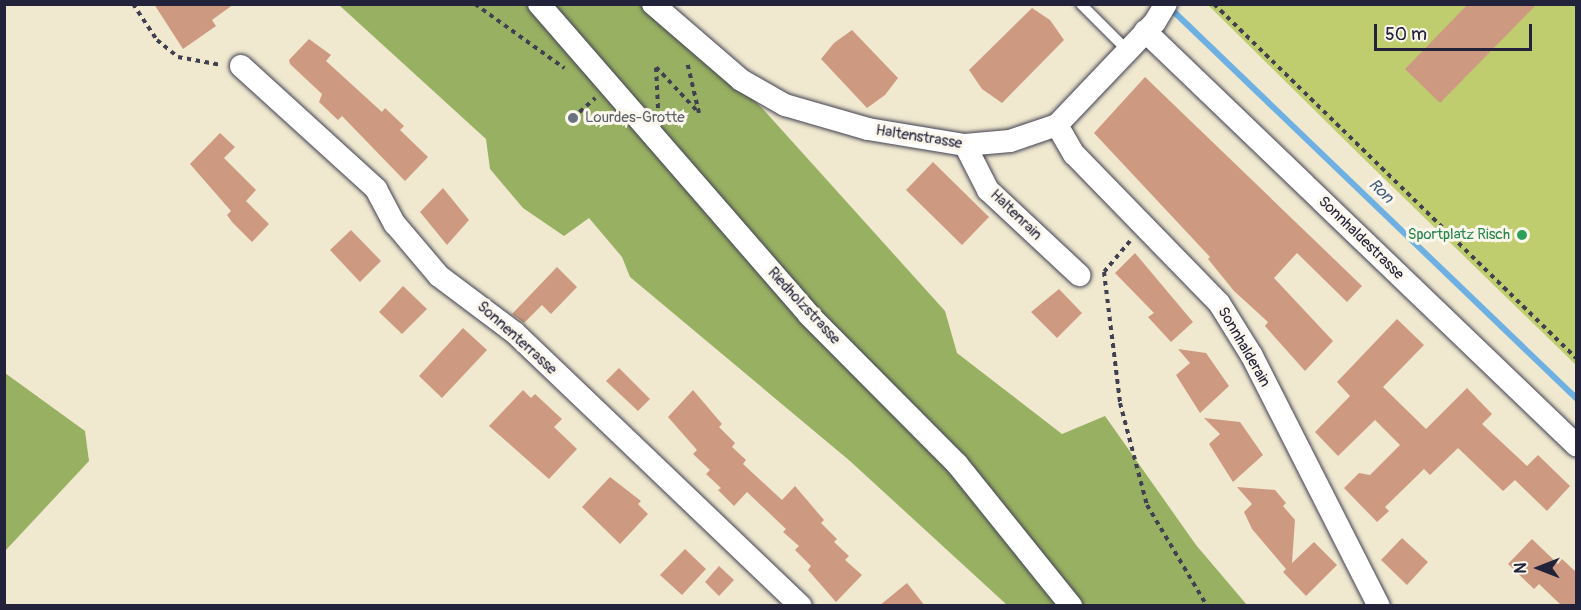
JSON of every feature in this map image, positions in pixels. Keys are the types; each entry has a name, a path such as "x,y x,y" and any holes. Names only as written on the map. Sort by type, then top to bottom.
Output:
{"street":[{"name":"Riedholzstrasse","path":"539,4 619,99 809,315 957,464 1071,606"},
{"name":"Haltenstrasse","path":"653,4 741,80 785,105 868,129 965,145 1010,141 1057,125 1128,51 1155,19"},
{"name":"Sonnhaldestrasse","path":"1155,19 1576,445"},
{"name":"Sonnenterrasse","path":"242,66 376,189 395,224 439,276 514,333 801,606"},
{"name":"Sonnhalderain","path":"1057,125 1074,154 1219,303 1249,351 1379,606"},
{"name":"Haltenrain","path":"965,145 988,190 1079,275"}],"lane":[{"path":"1081,4 1128,51"}],"path":[{"path":"134,4 157,40 178,57 206,64 242,66"},
{"path":"475,4 572,74"},
{"path":"1214,4 1576,358"},
{"path":"619,99 658,115 656,67 699,113 684,62 694,65"},
{"path":"573,118 598,95 589,88"},
{"path":"1144,224 1104,272 1120,403 1147,505 1207,606"}],"green space":[{"path":"339,5 650,5 761,107 945,311 957,353 1062,434 1105,416 1196,545 1247,605 1007,605 850,461 630,277 622,257 589,218 564,236 523,208 490,169 486,139"},
{"path":"1208,5 1576,5 1576,365 1362,157"},
{"path":"5,373 85,431 89,461 5,551"}],"building":[{"path":"154,4 234,4 212,20 216,26 183,49"},
{"path":"1468,4 1537,4 1440,103 1405,69"},
{"path":"1032,8 1050,20 1064,40 1002,103 982,89 969,70"},
{"path":"852,30 898,78 885,95 867,108 821,59 834,43"},
{"path":"309,39 331,55 326,61 382,112 385,108 404,126 400,130 428,157 405,181 342,116 338,120 319,102 322,94 290,64 289,60"},
{"path":"1145,77 1362,286 1347,302 1297,253 1274,278 1333,341 1305,371 1265,326 1268,322 1234,291 1208,259 1210,257 1094,133"},
{"path":"220,133 235,147 224,158 256,190 246,201 269,224 252,242 232,222 227,215 231,211 190,164"},
{"path":"933,162 989,217 962,245 906,190"},
{"path":"443,188 469,220 447,245 420,212"},
{"path":"351,230 381,261 360,282 330,250"},
{"path":"1135,253 1193,322 1171,342 1148,317 1154,313 1115,273"},
{"path":"557,267 577,287 551,314 542,305 524,323 512,314"},
{"path":"403,286 427,309 402,334 379,312"},
{"path":"1059,289 1082,313 1057,338 1031,312"},
{"path":"1397,319 1424,345 1383,387 1426,429 1467,388 1492,414 1482,424 1527,466 1538,455 1570,486 1547,511 1515,480 1503,491 1458,448 1430,475 1424,469 1385,507 1389,511 1377,522 1344,488 1359,473 1370,475 1400,445 1375,420 1338,456 1315,432 1350,396 1337,382"},
{"path":"463,328 487,350 442,398 419,376"},
{"path":"1178,349 1206,353 1229,386 1200,413 1176,375 1190,363"},
{"path":"619,368 650,399 638,411 606,381"},
{"path":"523,390 531,398 535,394 562,419 554,427 577,449 549,479 489,426"},
{"path":"693,390 722,424 719,427 735,443 732,447 746,460 743,464 782,500 795,486 824,520 821,523 837,539 834,542 849,556 845,560 862,575 836,602 808,570 811,566 795,550 799,546 783,532 786,529 747,492 734,506 718,490 721,488 706,474 710,470 693,454 697,450 668,417"},
{"path":"1204,418 1240,422 1263,455 1233,482 1209,444 1220,434"},
{"path":"610,477 641,501 638,504 648,514 620,544 582,507"},
{"path":"1237,487 1275,490 1286,503 1283,506 1295,520 1292,563 1314,542 1337,565 1306,596 1283,572 1286,569 1252,529 1244,512 1252,504"},
{"path":"1402,538 1428,562 1407,585 1381,560"},
{"path":"1532,539 1558,564 1562,559 1576,572 1576,606 1562,606 1539,584 1534,589 1508,564"},
{"path":"685,549 706,569 682,595 660,575"},
{"path":"719,566 734,580 719,596 705,582"},
{"path":"907,583 925,606 879,606"}],"waterway":[{"name":"Ron","path":"1170,8 1576,398"}],"place":[{"name":"Lourdes-Grotte","path":"573,118"},
{"name":"Sportplatz Risch","path":"1522,235"}]}
